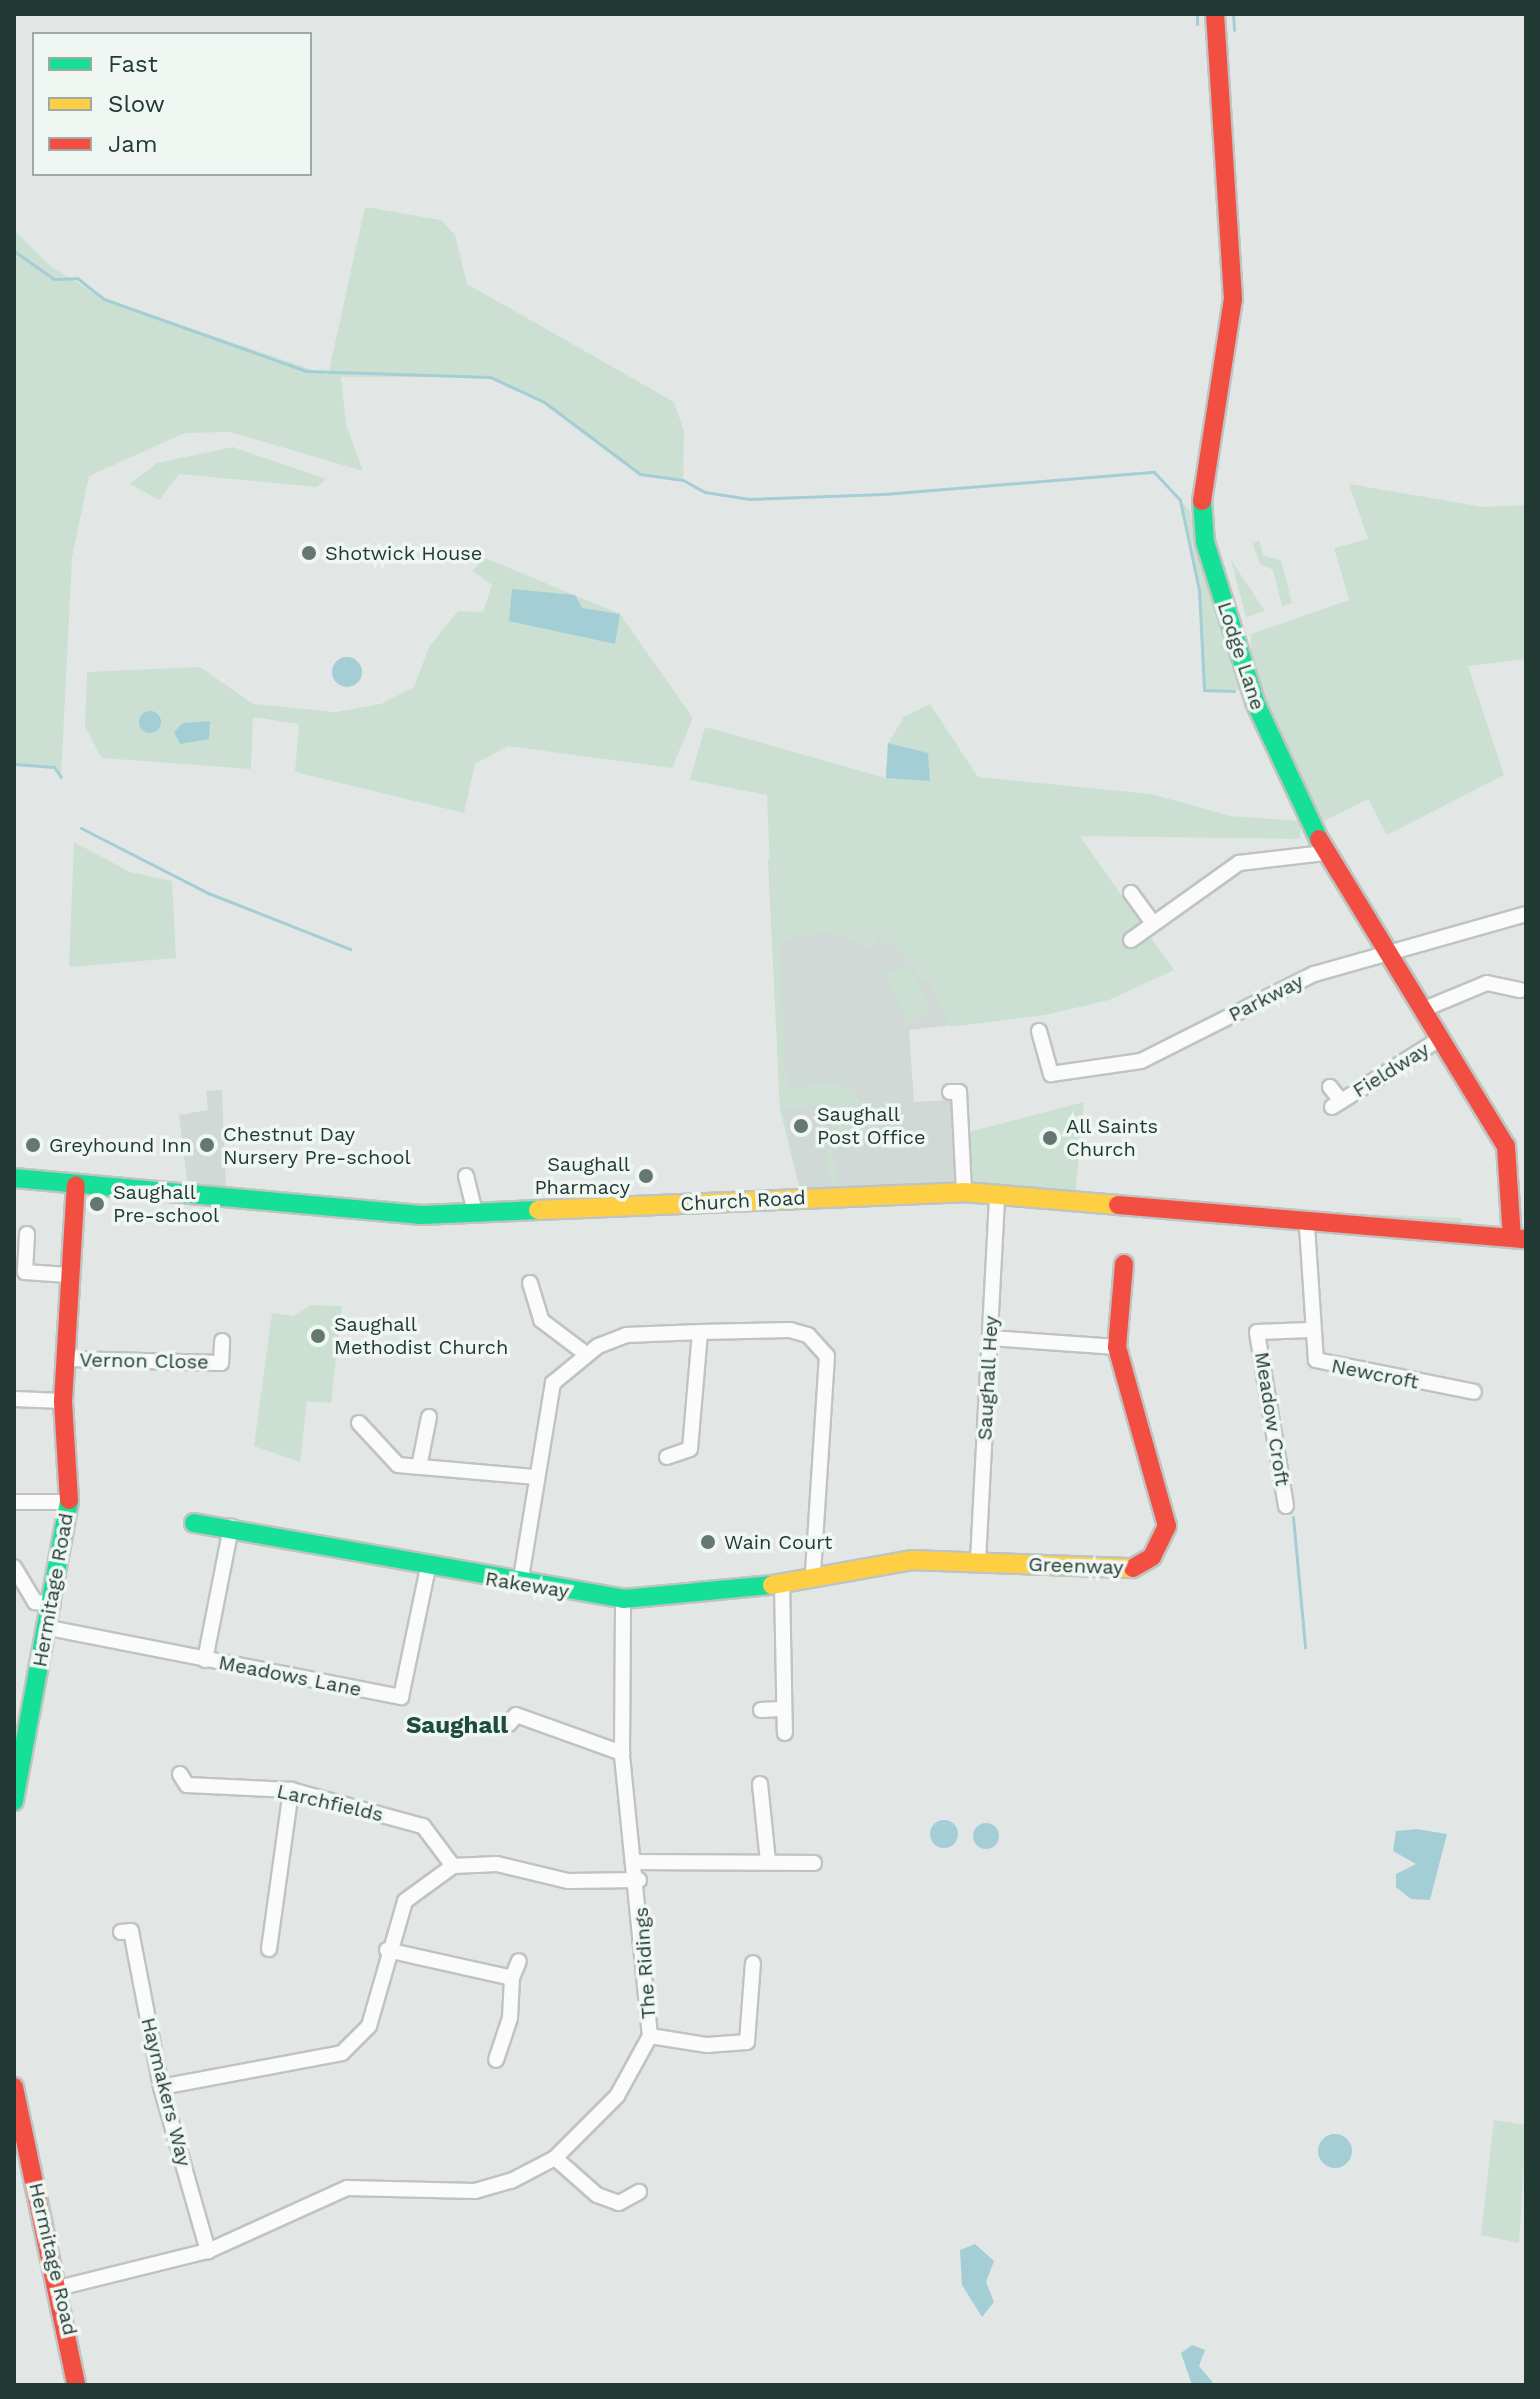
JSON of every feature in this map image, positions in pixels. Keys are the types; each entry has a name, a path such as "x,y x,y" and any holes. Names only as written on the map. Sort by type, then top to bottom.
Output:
{"street":[{"name":"Lodge Lane","path":"1215,14 1233,299 1206,436 1200,516 1255,702 1324,853 1506,1146 1519,1238"},
{"path":"1131,940 1239,863 1324,853"},
{"path":"1131,893 1153,923"},
{"name":"Parkway","path":"1039,1031 1051,1074 1141,1061 1314,974 1382,949 1526,914"},
{"path":"1422,1010 1487,983 1520,990"},
{"name":"Fieldway","path":"1330,1087 1337,1104 1441,1038"},
{"path":"959,1092 964,1192"},
{"path":"466,1176 475,1213"},
{"name":"Church Road","path":"14,1178 406,1214 964,1192 1307,1226 1519,1238"},
{"name":"Hermitage Road","path":"14,1801 49,1628 69,1502 63,1401 68,1359 68,1275 76,1185"},
{"name":"Saughall Hey","path":"978,1561 997,1196"},
{"name":"Newcroft","path":"1307,1226 1310,1330 1316,1360 1324,1365 1474,1392"},
{"path":"27,1234 25,1272 68,1275"},
{"name":"Greenway","path":"819,1574 867,1563 978,1561 1131,1569 1163,1542 1167,1526 1117,1347 1124,1264"},
{"path":"530,1283 541,1320 586,1354"},
{"name":"Meadow Croft","path":"1286,1506 1255,1327 1310,1330"},
{"path":"520,1584 528,1574 547,1393 586,1354 626,1335 700,1332 790,1330 808,1335 827,1356 819,1574"},
{"path":"667,1457 696,1451 700,1332"},
{"path":"990,1338 1117,1347"},
{"name":"Vernon Close","path":"68,1359 220,1369 222,1341"},
{"path":"14,1399 63,1401"},
{"path":"415,1466 429,1417"},
{"path":"359,1423 398,1465 536,1477"},
{"path":"14,1502 69,1502"},
{"name":"Rakeway","path":"194,1523 231,1527 428,1568 623,1599 782,1583 819,1574"},
{"path":"205,1660 231,1527"},
{"path":"14,1567 35,1602 53,1604"},
{"name":"Meadows Lane","path":"49,1628 401,1697 428,1568"},
{"path":"782,1583 781,1709 785,1733"},
{"name":"The Ridings","path":"62,2287 208,2251 347,2188 475,2191 555,2158 617,2096 650,2036 639,1880 622,1753 623,1599"},
{"path":"761,1710 781,1709"},
{"path":"514,1713 622,1753"},
{"path":"760,1784 767,1802 768,1862"},
{"name":"Larchfields","path":"183,1786 291,1790 423,1826 453,1866"},
{"path":"269,1949 291,1790"},
{"path":"637,1862 814,1863"},
{"path":"161,2087 342,2053 369,2026 387,1950 405,1901 453,1866 497,1864 568,1881 639,1880"},
{"name":"Haymakers Way","path":"131,1930 161,2087 208,2251"},
{"path":"387,1950 512,1978"},
{"path":"496,2060 510,2018 512,1978 519,1961"},
{"path":"650,2036 707,2045 747,2042 757,1969"},
{"name":"Hermitage Road","path":"14,2087 62,2287 76,2385"},
{"path":"555,2158 597,2195 636,2202"}],"shaded area":[{"path":"768,859 1028,1016 909,1030 914,1102 951,1100 959,1186 800,1190 780,1108"},
{"name":"Chestnut Day Nursery Pre-school","path":"222,1090 226,1190 188,1186 179,1115 208,1110 206,1091"}],"green space":[{"path":"365,207 441,220 455,235 467,284 674,402 684,431 683,480 640,474 544,402 490,377 341,377 346,424 363,471 230,432 185,433 89,476 72,558 61,777 54,767 14,764 14,230 50,266 104,299 328,375"},
{"path":"233,447 326,479 317,487 179,474 159,500 130,484 157,463"},
{"path":"1349,484 1483,507 1526,505 1526,659 1468,666 1504,775 1387,835 1368,799 1318,824 1251,662 1251,634 1349,600 1334,548 1368,539"},
{"path":"1180,500 1190,511 1240,690 1204,690 1199,590"},
{"path":"1259,540 1263,556 1281,560 1292,603 1282,606 1273,570 1260,564 1253,544"},
{"path":"485,558 620,614 693,718 672,768 508,746 475,764 464,813 295,772 299,724 253,717 251,769 102,758 85,727 87,672 200,667 253,704 335,712 381,704 414,687 429,647 458,611 483,612 492,585 472,571"},
{"path":"1231,560 1265,611 1246,617"},
{"path":"930,704 978,777 1151,794 1230,816 1301,821 1300,839 1080,836 1140,922 1126,934 1135,945 1149,935 1174,970 1109,1000 1045,1015 950,1027 930,980 922,983 912,963 879,934 871,948 827,931 778,942 787,1087 838,1084 856,1096 864,1115 833,1153 838,1186 832,1189 826,1153 840,1136 836,1104 784,1108 800,1190 780,1108 767,795 690,780 705,727 886,778 888,743 904,717"},
{"path":"74,842 130,872 172,881 176,958 69,967"},
{"path":"907,963 931,1010 908,1022 884,975"},
{"path":"1084,1102 1075,1196 969,1188 965,1133"},
{"path":"1224,1208 1462,1218 1460,1225"},
{"path":"311,1305 342,1306 331,1403 307,1401 300,1462 254,1446 272,1313 293,1316"},
{"path":"1494,2120 1526,2125 1519,2243 1481,2235"}],"water":[{"path":"512,589 575,595 582,608 620,614 615,644 509,621"},
{"path":"347,657 358,661 362,672 358,683 347,687 336,683 332,672 336,661"},
{"path":"150,711 158,714 161,722 158,730 150,733 142,730 139,722 142,714"},
{"path":"210,721 209,739 180,744 174,732 183,723"},
{"path":"888,743 928,753 930,781 886,778"},
{"path":"944,1820 954,1824 958,1834 954,1844 944,1848 934,1844 930,1834 934,1824"},
{"path":"986,1823 995,1827 999,1836 995,1845 986,1849 977,1845 973,1836 977,1827"},
{"path":"1417,1829 1447,1834 1430,1900 1411,1899 1396,1887 1396,1874 1416,1864 1393,1851 1396,1831"},
{"path":"1335,2134 1347,2139 1352,2151 1347,2163 1335,2168 1323,2163 1318,2151 1323,2139"},
{"path":"975,2244 994,2261 986,2282 994,2302 982,2317 962,2285 960,2250"},
{"path":"1192,2345 1205,2350 1199,2366 1215,2385 1192,2385 1181,2353"}],"waterway":[{"path":"1197,14 1197,24"},
{"path":"1233,14 1234,30"},
{"path":"14,251 54,279 77,278 104,299 306,371 490,377 544,402 640,474 683,480 705,492 749,499 884,494 1154,472 1180,500 1199,590 1204,690 1234,691"},
{"path":"14,764 54,767 61,777"},
{"path":"81,828 208,893 350,949"},
{"path":"1293,1517 1305,1647"}],"traffic: fast":[{"path":"1202,501 1205,542 1255,702 1319,839"},
{"path":"14,1178 421,1215 538,1210"},
{"path":"14,1801 69,1500"},
{"path":"194,1523 623,1599 772,1585"}],"traffic: slow":[{"path":"538,1210 964,1192 1118,1205"},
{"path":"772,1585 912,1560 1133,1568"}],"traffic: jam":[{"path":"1202,501 1233,299 1215,14"},
{"path":"1319,839 1506,1146 1512,1238"},
{"path":"69,1500 63,1401 76,1185"},
{"path":"1118,1205 1526,1239"},
{"path":"1124,1264 1117,1347 1167,1526 1152,1557 1133,1568"},
{"path":"14,2087 76,2385"}],"place":[{"name":"Shotwick House","path":"309,553"},
{"name":"Saughall Post Office","path":"801,1126"},
{"name":"All Saints Church","path":"1050,1138"},
{"name":"Greyhound Inn","path":"33,1145"},
{"name":"Chestnut Day Nursery Pre-school","path":"207,1145"},
{"name":"Saughall Pharmacy","path":"646,1176"},
{"name":"Saughall Pre-school","path":"97,1204"},
{"name":"Saughall Methodist Church","path":"318,1336"},
{"name":"Wain Court","path":"708,1542"}],"district":[{"name":"Saughall","path":"457,1726"}]}
